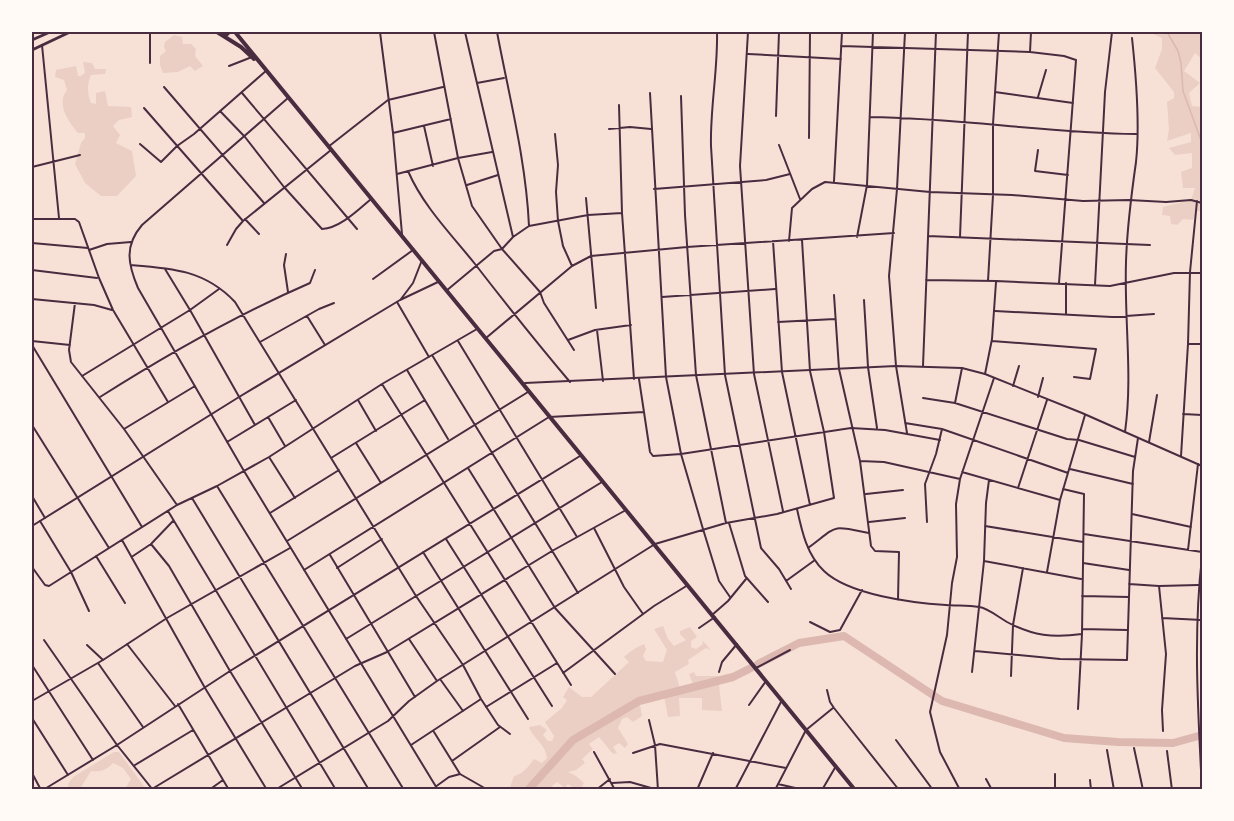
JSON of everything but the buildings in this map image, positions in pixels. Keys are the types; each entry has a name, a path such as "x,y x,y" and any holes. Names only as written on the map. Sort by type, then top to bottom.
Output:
{"highway":[{"path":"218,32 226,34 229,32"},
{"path":"218,32 262,65"},
{"path":"235,32 855,789"}],"main road":[{"path":"32,40 48,32"},
{"path":"32,50 70,32"}],"street":[{"path":"150,32 150,63"},
{"path":"402,32 380,32 393,133 402,236"},
{"path":"434,32 458,158 476,213 502,249 540,292 544,303 573,350"},
{"path":"465,32 513,237"},
{"path":"497,32 521,150 529,226"},
{"path":"717,32 716,77 710,126 725,375 762,551 777,566 791,589"},
{"path":"748,32 741,132 741,181 754,374 784,512"},
{"path":"776,116 779,32"},
{"path":"808,138 810,32"},
{"path":"834,182 842,32"},
{"path":"857,237 867,185 873,32"},
{"path":"904,32 897,189 890,276 896,366 907,433"},
{"path":"923,366 936,32"},
{"path":"960,237 968,32"},
{"path":"988,281 993,195 993,124 999,32"},
{"path":"1030,52 1031,32"},
{"path":"1095,285 1108,60 1112,32"},
{"path":"1125,432 1129,392 1126,244 1129,200 1136,161 1135,66 1132,38"},
{"path":"42,45 59,219"},
{"path":"842,46 1030,52 1064,56 1076,60 1059,283"},
{"path":"747,54 841,59"},
{"path":"229,66 252,57"},
{"path":"140,144 160,163 267,70"},
{"path":"1038,97 1046,70"},
{"path":"477,83 505,78"},
{"path":"164,87 264,203"},
{"path":"227,245 244,220 388,100 444,87"},
{"path":"995,92 1073,103"},
{"path":"242,93 357,229"},
{"path":"650,93 666,377 681,454 703,530 719,581 730,597"},
{"path":"681,96 687,247 696,375 710,449 728,523 746,579 768,602"},
{"path":"288,98 142,225 131,242 131,266 138,288 160,328 244,471 437,788"},
{"path":"619,105 622,213 634,379"},
{"path":"144,108 201,174 259,234"},
{"path":"220,111 245,137 284,187 322,229 328,229 347,218 371,199"},
{"path":"870,117 1136,134"},
{"path":"393,133 451,119"},
{"path":"424,126 433,166"},
{"path":"609,129 651,129"},
{"path":"555,134 558,168 555,192 558,221 562,246 572,266"},
{"path":"779,145 800,199"},
{"path":"1038,150 1035,171 1068,175"},
{"path":"397,174 458,158 492,152"},
{"path":"32,166 80,155"},
{"path":"408,171 416,189 514,315 570,382"},
{"path":"654,189 778,178 790,174"},
{"path":"467,185 498,175"},
{"path":"789,241 791,212 800,199 825,182 930,192 1101,202 1129,200 1203,203"},
{"path":"586,198 596,308"},
{"path":"1180,456 1188,344 1190,272 1197,201"},
{"path":"446,291 494,251 502,249 513,237 529,226 588,215 622,213"},
{"path":"32,219 78,220 113,310 168,402"},
{"path":"485,339 572,266 591,256 626,251 894,233"},
{"path":"928,236 1150,245"},
{"path":"275,789 369,733 439,680 655,544 728,523 833,500 836,496 810,371 802,240"},
{"path":"773,241 782,372 810,506"},
{"path":"32,243 89,249 107,244 131,242"},
{"path":"373,279 413,250"},
{"path":"286,254 284,264 288,292"},
{"path":"399,301 413,283 422,260"},
{"path":"131,266 164,268 189,273 231,298 243,313 416,596 463,665 486,707 500,727 510,734"},
{"path":"164,268 255,425"},
{"path":"32,270 99,278"},
{"path":"100,397 243,313 310,283 315,270"},
{"path":"926,280 996,280 1095,285 1126,284 1156,275 1203,273"},
{"path":"985,374 992,341 996,280"},
{"path":"32,526 238,397 399,301 438,282"},
{"path":"1066,284 1066,314"},
{"path":"82,376 190,310 219,289"},
{"path":"662,297 776,289"},
{"path":"834,295 839,369 854,428 866,494 872,550 899,552 898,600"},
{"path":"32,299 94,305 113,310"},
{"path":"864,300 868,367 877,429"},
{"path":"399,301 578,593"},
{"path":"75,303 69,356 71,362 124,429 177,505"},
{"path":"260,342 334,303"},
{"path":"995,311 1112,316 1154,314"},
{"path":"307,316 325,345"},
{"path":"778,322 835,319"},
{"path":"568,340 597,330 631,325"},
{"path":"32,567 47,586 177,505 217,486 286,447 382,384 477,329"},
{"path":"597,330 603,381"},
{"path":"458,340 577,537"},
{"path":"32,341 70,345"},
{"path":"992,341 1096,350 1089,381 1074,377"},
{"path":"1188,344 1203,344"},
{"path":"32,345 142,527"},
{"path":"1013,386 1018,366"},
{"path":"522,384 868,367 962,368 985,374 1203,466"},
{"path":"955,403 962,368"},
{"path":"406,370 449,441"},
{"path":"960,789 940,752 930,712 943,659 951,606 952,583 957,557 956,504 960,479 994,378"},
{"path":"1038,397 1043,378"},
{"path":"639,379 650,452 653,456 681,454 768,439 854,428 907,433 940,440"},
{"path":"382,384 571,685"},
{"path":"124,429 195,386"},
{"path":"287,541 528,392"},
{"path":"1149,443 1157,395"},
{"path":"923,398 955,403 1135,458"},
{"path":"228,442 296,400"},
{"path":"358,400 376,431"},
{"path":"331,458 425,400"},
{"path":"1017,489 1047,400"},
{"path":"304,570 549,417 644,412"},
{"path":"1183,414 1203,415"},
{"path":"1047,572 1060,500 1085,415"},
{"path":"268,417 286,447"},
{"path":"906,423 942,429 1068,473"},
{"path":"32,425 109,548"},
{"path":"927,522 926,484 942,429"},
{"path":"975,651 1081,660 1107,658 1127,660 1130,540 1138,438"},
{"path":"356,443 381,483"},
{"path":"32,773 42,789 68,775 230,671 580,456"},
{"path":"269,457 295,498"},
{"path":"860,461 885,462 960,479"},
{"path":"1188,550 1198,464"},
{"path":"468,468 555,608 615,674"},
{"path":"1070,469 1133,484"},
{"path":"270,513 339,470"},
{"path":"962,472 1060,500"},
{"path":"972,672 984,561 989,480"},
{"path":"346,639 602,482"},
{"path":"217,486 404,789"},
{"path":"1063,489 1084,494 1082,634 1078,709"},
{"path":"866,494 903,490"},
{"path":"32,496 45,518"},
{"path":"192,498 369,789"},
{"path":"797,509 803,536 816,560 827,573 862,590 898,600 979,607 1013,625 1038,634 1054,637 1082,634"},
{"path":"44,640 69,679 152,789 335,678 387,652 552,551 626,510"},
{"path":"168,512 336,789"},
{"path":"1132,514 1191,527"},
{"path":"869,522 905,518"},
{"path":"40,521 71,572 89,610"},
{"path":"132,557 151,544 174,521"},
{"path":"985,526 1083,542"},
{"path":"808,548 829,530 838,527 869,533"},
{"path":"594,528 627,592 643,614"},
{"path":"1084,534 1203,552"},
{"path":"446,538 480,596 552,706"},
{"path":"336,568 382,539"},
{"path":"122,540 205,688 267,789"},
{"path":"151,544 169,566 303,789"},
{"path":"32,701 103,660 166,618 291,548"},
{"path":"423,552 528,719"},
{"path":"330,555 415,697"},
{"path":"96,556 125,603"},
{"path":"1203,557 1199,585 1201,619 1198,695 1203,789"},
{"path":"786,581 816,560"},
{"path":"984,561 1082,579"},
{"path":"1083,563 1129,570"},
{"path":"1011,676 1013,625 1023,568"},
{"path":"699,628 746,579"},
{"path":"1129,584 1199,585"},
{"path":"563,672 643,614 688,585"},
{"path":"1159,586 1166,654 1162,710 1163,731"},
{"path":"810,621 830,633 840,630 862,590"},
{"path":"1082,596 1129,597"},
{"path":"1162,618 1201,619"},
{"path":"1082,629 1129,630"},
{"path":"409,639 463,712"},
{"path":"127,644 177,705 229,789"},
{"path":"719,672 722,662 737,644"},
{"path":"87,645 103,660"},
{"path":"756,668 790,650"},
{"path":"98,663 143,727"},
{"path":"486,707 557,663"},
{"path":"32,665 93,760"},
{"path":"749,705 766,681"},
{"path":"827,690 834,708 899,789"},
{"path":"1198,695 1203,695"},
{"path":"411,746 481,699"},
{"path":"735,789 782,700"},
{"path":"775,789 806,730 834,708"},
{"path":"32,718 68,775"},
{"path":"596,789 611,781 630,782 658,789 655,745 650,720"},
{"path":"452,761 500,727"},
{"path":"135,765 193,730"},
{"path":"434,732 460,774 488,789"},
{"path":"896,740 933,789"},
{"path":"633,753 660,744 786,768"},
{"path":"1134,748 1143,789"},
{"path":"1107,750 1114,789"},
{"path":"1167,751 1172,789"},
{"path":"594,752 615,789"},
{"path":"697,789 713,753"},
{"path":"822,789 836,766"},
{"path":"431,789 437,788 449,777 460,774"},
{"path":"1055,774 1055,789"},
{"path":"986,779 992,789"},
{"path":"209,789 223,780"},
{"path":"1090,780 1091,789"},
{"path":"778,784 804,789"}],"shaded area":[{"path":"1149,32 1202,32 1202,59 1195,53 1184,71 1200,83 1189,93 1192,106 1202,107 1202,204 1193,220 1183,219 1177,225 1171,224 1170,216 1162,215 1163,207 1191,200 1195,188 1183,188 1181,172 1192,168 1192,153 1175,155 1169,148 1191,142 1191,133 1167,141 1169,130 1167,102 1174,98 1174,92 1155,68 1162,49 1162,38"},
{"path":"174,35 182,37 183,44 191,44 196,49 195,56 203,66 195,71 190,66 178,72 163,73 160,56 166,51 165,42"},
{"path":"83,62 92,63 95,69 106,69 105,74 91,75 88,89 91,103 96,104 96,93 105,91 108,106 131,107 132,117 119,120 113,126 120,135 116,143 132,151 136,176 117,196 101,196 85,183 75,164 85,133 78,133 67,118 63,101 67,90 64,80 55,77 56,70 76,66 78,76 81,76 85,73"},
{"path":"663,626 668,639 674,646 686,640 680,631 690,627 697,637 691,641 691,647 696,649 702,645 703,641 711,650 706,648 688,660 689,664 675,672 680,688 693,684 689,674 694,672 696,676 718,676 722,711 702,710 702,698 679,698 680,716 668,717 663,691 639,699 642,716 633,722 627,717 622,719 618,728 628,744 625,748 619,743 613,747 617,753 613,754 599,737 589,744 593,749 582,759 585,763 576,770 568,772 584,783 582,787 573,788 568,784 565,788 557,782 552,786 554,789 532,787 509,790 514,776 523,772 534,759 542,763 547,758 544,749 529,727 540,725 547,730 543,735 548,741 552,741 554,736 545,722 562,708 567,700 563,697 569,687 582,697 591,697 629,662 624,657 641,645 644,644 646,649 643,656 646,661 663,662 667,650 654,629"},
{"path":"114,752 119,752 146,789 134,787 125,789 131,779 123,768 113,763 104,770 91,771 80,789 69,789 68,784 73,777"}],"waterway":[{"path":"1167,32 1178,51 1183,91 1202,143"},
{"path":"758,664 799,643 844,636 942,701 1064,738 1173,743 1202,735"},
{"path":"528,790 573,740 639,701 733,677 751,668"}]}
